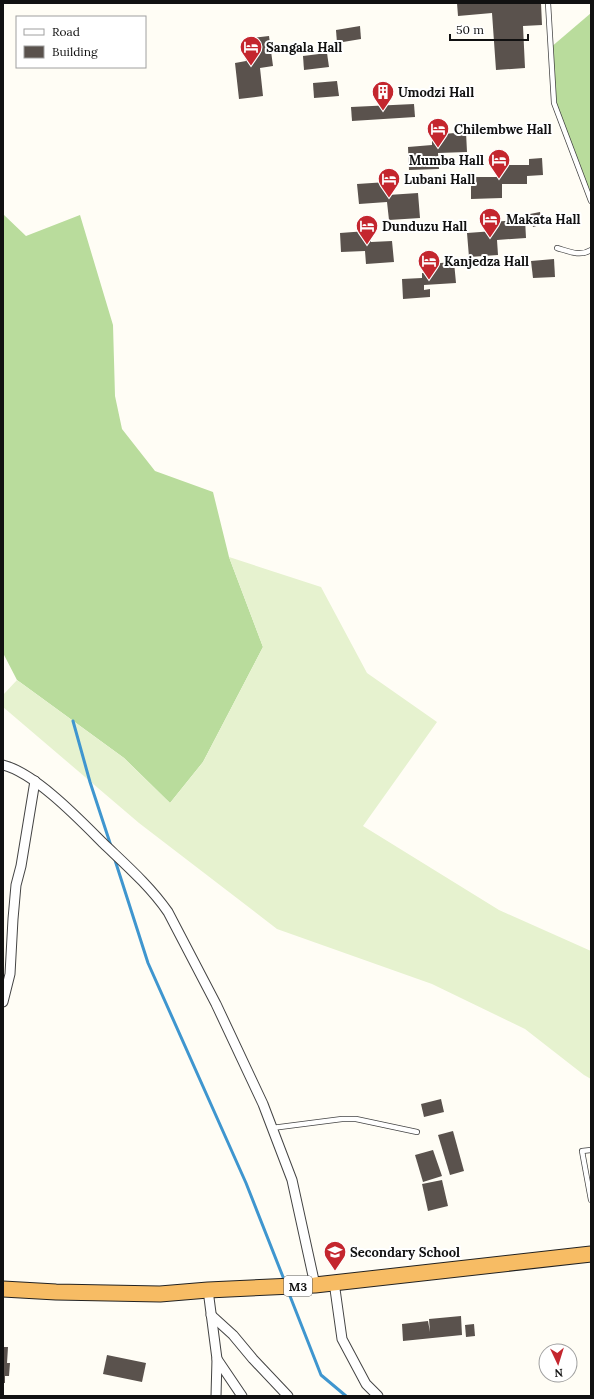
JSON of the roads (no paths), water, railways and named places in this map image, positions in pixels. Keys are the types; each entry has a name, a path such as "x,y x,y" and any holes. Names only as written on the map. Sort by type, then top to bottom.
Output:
{"highway":[{"name":"M3","path":"3,1290 160,1294 208,1290 315,1285 591,1254"}],"street":[{"path":"3,765 10,767 35,781 80,820 158,897 168,912 216,1004 263,1104 292,1180 315,1285"},
{"path":"3,1002 10,974 16,885 22,859 35,781"},
{"path":"334,1282 342,1339 366,1384 378,1396"},
{"path":"208,1290 217,1359 216,1396"},
{"path":"211,1315 234,1335 253,1359 288,1396"},
{"path":"217,1359 242,1396"}],"lane":[{"path":"548,3 554,103 591,201"},
{"path":"556,248 579,254 586,253 591,250"},
{"path":"272,1128 342,1119 356,1120 417,1132"},
{"path":"591,1150 582,1151 591,1200"}],"waterway":[{"path":"73,721 90,782 111,846"},
{"path":"114,857 148,963 246,1183 285,1282"},
{"path":"288,1291 321,1375 346,1396"}],"place":[{"name":"Sangala Hall","path":"251,66"},
{"name":"Umodzi Hall","path":"383,112"},
{"name":"Chilembwe Hall","path":"438,148"},
{"name":"Mumba Hall","path":"499,180"},
{"name":"Lubani Hall","path":"389,198"},
{"name":"Makata Hall","path":"490,238"},
{"name":"Dunduzu Hall","path":"367,246"},
{"name":"Kanjedza Hall","path":"429,280"},
{"name":"Secondary School","path":"335,1272"}]}
